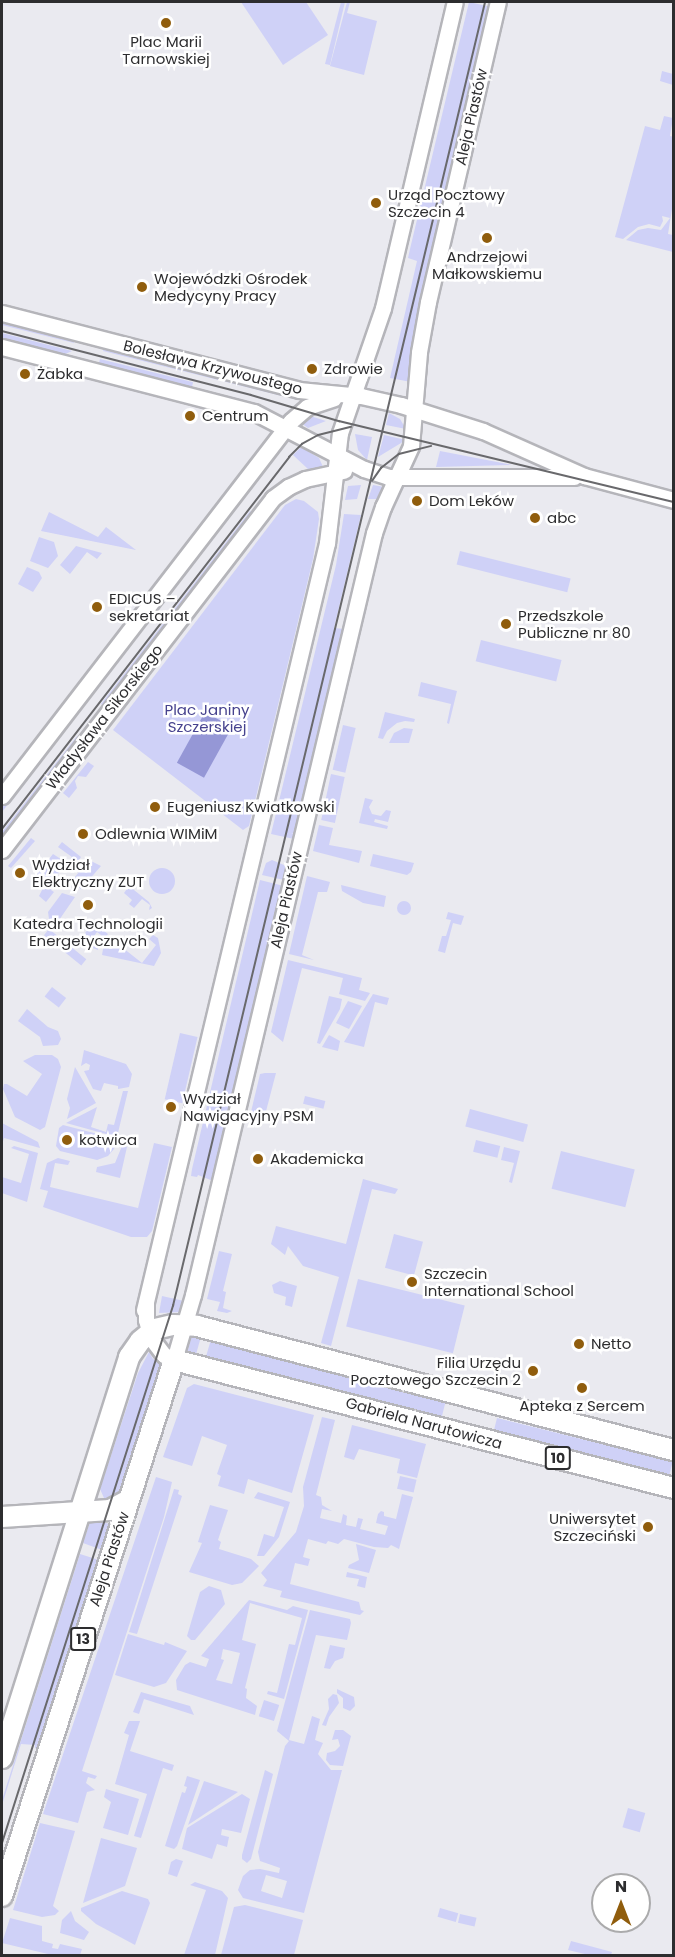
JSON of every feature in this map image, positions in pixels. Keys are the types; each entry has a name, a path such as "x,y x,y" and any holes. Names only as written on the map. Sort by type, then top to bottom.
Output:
{"main road":[{"path":"2,1758 129,1357 148,1333 163,1326 185,1325 674,1450"},
{"name":"Gabriela Narutowicza","path":"174,1360 674,1488"},
{"name":"Aleja Piastów","path":"2,1896 174,1360"},
{"name":"Aleja Piastów","path":"2,1517 116,1509 129,1500"}],"street":[{"path":"129,1357 146,1303 327,543 336,453 342,425 383,308 455,2"},
{"name":"Aleja Piastów","path":"174,1360 185,1325 371,545 379,515 411,446 419,352 429,294 498,2"},
{"name":"Bolesława Krzywoustego","path":"2,313 299,390 352,395"},
{"path":"2,347 243,408 287,426 374,473 397,479 529,476 595,480"},
{"path":"352,395 415,410 483,431 595,480 674,500"},
{"name":"Bolesława Krzywoustego","path":"287,426 299,413 314,404 352,395"},
{"path":"2,796 287,426"},
{"name":"Władysława Sikorskiego","path":"2,850 267,504 293,484 335,472 374,473"},
{"path":"146,1303 148,1333 159,1350 174,1360"}],"green space":[{"path":"241,2 306,2 328,35 283,65"},
{"path":"341,2 345,2 330,65 325,64"},
{"path":"347,2 350,2 347,13 377,21 364,75 330,66"},
{"path":"469,2 491,7 411,382 390,378 417,261 408,258"},
{"path":"662,71 673,74 673,85 660,81"},
{"path":"664,116 673,118 670,136 674,137 673,203 668,234 673,235 673,252 626,240 638,230 648,228 661,230 670,218 662,216 663,221 660,227 649,224 638,227 623,239 615,237 645,126 660,130"},
{"path":"2,318 73,338 74,343 2,325"},
{"path":"2,333 72,351 63,355 2,339"},
{"path":"105,344 290,392 286,397 103,351"},
{"path":"100,359 193,382 192,387 99,364"},
{"path":"389,413 400,419 406,429 386,425"},
{"path":"307,415 326,421 308,428 301,423"},
{"path":"355,434 372,437 367,460 358,450"},
{"path":"384,435 406,440 378,457"},
{"path":"301,447 319,458 323,467 309,470 293,455"},
{"path":"440,451 512,465 436,467"},
{"path":"274,453 277,456 91,696 88,694"},
{"path":"361,485 357,499 345,500 348,486"},
{"path":"373,485 384,487 380,499 368,499"},
{"name":"Plac Janiny Szczerskiej","path":"296,499 304,501 318,512 313,559 249,826 243,830 113,730 285,505"},
{"path":"250,511 253,513 104,707 101,704"},
{"path":"49,512 98,537 106,527 136,550 41,531"},
{"path":"344,514 361,515 334,628 344,629 295,834 291,833 295,835 294,839 271,834 336,565"},
{"path":"39,537 54,542 58,556 48,568 30,561"},
{"path":"76,546 102,553 97,559 87,552 70,574 60,565"},
{"path":"460,551 571,579 567,592 457,565"},
{"path":"27,567 39,572 42,578 33,592 18,584"},
{"path":"481,640 562,660 556,681 476,661"},
{"path":"421,682 457,691 449,724 447,723 451,704 418,696"},
{"path":"385,712 415,719 414,722 397,723 387,731 383,739 378,738"},
{"path":"343,725 356,728 345,773 333,770"},
{"path":"66,728 2,812 2,806 61,729"},
{"path":"404,728 413,729 409,743 389,743 394,733"},
{"path":"77,736 78,739 2,839 2,832"},
{"path":"88,762 94,766 86,777 78,776 75,781 77,788 69,798 63,793"},
{"path":"331,774 345,777 335,823 321,820"},
{"path":"365,798 373,800 369,807 372,814 381,816 386,810 391,811 388,822 375,819 374,822 388,826 387,829 359,823"},
{"path":"319,825 333,828 329,845 362,851 359,863 313,851"},
{"path":"31,838 35,841 11,868 8,866"},
{"path":"62,842 81,857 72,870 65,865 52,881 58,887 54,886 51,890 54,892 46,902 39,896 44,886 34,878 53,854 67,863 72,857 58,847"},
{"path":"373,854 414,863 411,872 407,875 370,866"},
{"path":"89,860 101,866 81,889 74,884 74,878"},
{"path":"272,860 284,865 286,869 284,880 262,875 266,863"},
{"path":"162,868 171,872 175,881 171,890 162,894 153,890 149,881 153,872"},
{"path":"307,876 330,882 327,892 318,892 302,955 314,960 289,954"},
{"path":"260,880 284,886 213,1181 198,1175 197,1177 191,1176 192,1169"},
{"path":"341,885 386,896 384,907 363,903 342,891"},
{"path":"129,886 149,902 152,908 149,910 150,905 142,899 134,908 129,904 132,900 124,893"},
{"path":"62,893 75,897 57,923 60,925 58,928 49,919 48,912"},
{"path":"401,901 407,901 411,908 407,915 401,915 397,911 397,905"},
{"path":"448,912 464,916 461,925 453,923 445,953 438,951 442,936 446,936 451,920 446,919"},
{"path":"94,923 108,934 105,938 97,932 91,940 98,946 98,950 77,942"},
{"path":"49,929 86,959 81,965 44,935"},
{"path":"153,935 158,938 161,953 154,966 102,955 104,943 109,937 142,963 156,945 149,939"},
{"path":"288,960 362,978 359,990 370,993 365,1001 339,994 343,978 302,968 283,1042 271,1032"},
{"path":"52,987 66,998 59,1008 45,996"},
{"path":"373,994 389,998 387,1005 375,1002 364,1047 344,1042"},
{"path":"329,996 342,999 340,1009 320,1044 317,1043"},
{"path":"348,1001 362,1006 349,1029 336,1023"},
{"path":"27,1009 48,1027 58,1031 61,1039 58,1045 43,1046 40,1037 18,1021"},
{"path":"180,1033 198,1037 182,1103 165,1099"},
{"path":"329,1035 340,1041 338,1051 322,1047"},
{"path":"84,1050 126,1064 132,1074 129,1087 118,1089 118,1086 104,1083 101,1091 93,1089 84,1071 89,1070 90,1065 86,1063 81,1066"},
{"path":"35,1055 52,1055 58,1059 61,1067 45,1127 40,1130 15,1117 3,1089 4,1084 7,1084 27,1096 42,1074 23,1061"},
{"path":"75,1067 96,1103 67,1119 70,1108 67,1099"},
{"path":"276,1073 264,1119 250,1116 260,1074"},
{"path":"123,1091 128,1091 117,1137 66,1123 97,1107 91,1127 106,1132 108,1124 114,1125"},
{"path":"305,1096 325,1101 323,1109 303,1104"},
{"path":"470,1109 528,1125 523,1142 465,1126"},
{"path":"2,1123 38,1142 40,1148 4,1138 2,1145"},
{"path":"63,1125 117,1139 114,1149 108,1156 97,1160 60,1151 56,1146 59,1128"},
{"path":"476,1140 500,1146 497,1158 473,1152"},
{"path":"154,1143 172,1147 152,1231 147,1237 131,1237 43,1207 48,1191 40,1189 47,1163 58,1158 70,1161 68,1165 55,1163 50,1187 138,1208"},
{"path":"14,1146 38,1153 27,1202 2,1193 2,1177 21,1183 29,1154 11,1148"},
{"path":"122,1146 127,1147 120,1178 96,1172 97,1167 115,1163"},
{"path":"504,1147 520,1151 512,1183 509,1182 514,1163 501,1160"},
{"path":"561,1151 635,1169 625,1207 552,1189"},
{"path":"363,1179 398,1189 395,1194 372,1189 331,1346 321,1343 339,1277 303,1266 288,1246 285,1255 271,1244 276,1226 346,1244"},
{"path":"394,1234 423,1242 414,1276 385,1268"},
{"path":"219,1251 232,1254 223,1291 226,1292 223,1308 232,1311 227,1313 217,1311 220,1302 207,1299"},
{"path":"358,1279 465,1306 453,1353 346,1327"},
{"path":"280,1281 297,1286 292,1307 285,1305 286,1297 274,1293 272,1285"},
{"path":"162,1296 184,1301 181,1312 159,1313"},
{"path":"202,1333 195,1358 187,1354 192,1334"},
{"path":"212,1336 446,1400 442,1416 441,1418 205,1360"},
{"path":"149,1352 153,1359 164,1364 124,1494 114,1500 104,1498 100,1489 138,1373"},
{"path":"194,1384 314,1415 292,1493 248,1479 244,1494 218,1486 221,1476 217,1474 227,1445 202,1436 192,1466 163,1457 187,1388"},
{"path":"322,1417 335,1420 316,1495 321,1497 322,1505 332,1511 322,1509 320,1518 341,1523 343,1514 347,1516 346,1525 356,1527 358,1518 363,1519 360,1529 385,1535 388,1526 376,1523 378,1514 381,1511 384,1512 384,1516 396,1519 402,1494 413,1497 399,1549 391,1545 388,1548 374,1547 344,1539 338,1544 328,1541 326,1544 308,1539 303,1557 310,1559 308,1566 295,1563 290,1584 359,1602 361,1610 364,1611 360,1615 280,1597 282,1591 263,1586 267,1580 261,1573 296,1532 304,1506 303,1487"},
{"path":"497,1418 673,1462 669,1477 493,1434"},
{"path":"352,1425 426,1444 417,1478 397,1473 400,1459 359,1449 354,1460 344,1457"},
{"path":"400,1476 417,1480 414,1492 397,1489"},
{"path":"156,1477 172,1482 164,1517 82,1771 97,1776 95,1779 88,1777 86,1783 95,1790 87,1792 78,1823 43,1814"},
{"path":"174,1489 179,1490 178,1494 182,1496 137,1634 129,1632"},
{"path":"258,1492 290,1502 279,1537 264,1556 257,1556 264,1534 274,1537 284,1507 254,1498"},
{"path":"210,1505 228,1510 218,1540 221,1542 219,1549 251,1559 259,1566 242,1583 232,1585 189,1572 202,1543 198,1542"},
{"path":"97,1520 112,1525 105,1551 83,1543 90,1522"},
{"path":"356,1544 376,1550 369,1573 348,1568 349,1565 359,1560"},
{"path":"80,1554 102,1561 17,1828 14,1826 39,1750 35,1748 35,1745 21,1744 2,1805 2,1800"},
{"path":"347,1572 367,1577 365,1588 357,1586 359,1579 346,1577"},
{"path":"209,1586 221,1590 225,1604 195,1640 191,1640 187,1636 200,1592"},
{"path":"249,1600 287,1610 293,1606 308,1610 284,1699 267,1694 268,1691 277,1693 289,1644 295,1645 302,1618 250,1603 242,1640 256,1644 245,1688 247,1689 246,1698 257,1706 255,1715 177,1690 176,1680 185,1665 190,1662 206,1667 209,1659 201,1656","holes":["223,1649 240,1653 232,1684 216,1680 224,1660 221,1659"]},
{"path":"310,1610 350,1619 347,1640 316,1635 289,1740 304,1744 312,1716 320,1719 315,1740 323,1743 318,1754 331,1770 342,1770 304,1913 243,1898 238,1890 243,1876 250,1870 260,1869 279,1873 280,1868 260,1861 258,1852 285,1746 289,1741 277,1731","holes":["266,1875 287,1881 282,1898 261,1891"]},
{"path":"128,1634 164,1645 165,1642 187,1651 166,1683 154,1687 115,1675"},
{"path":"330,1645 345,1648 343,1658 335,1661 330,1669 324,1668"},
{"path":"337,1689 354,1697 355,1706 350,1711 343,1708 343,1698 337,1693"},
{"path":"141,1692 190,1706 194,1715 144,1699 139,1714 133,1712"},
{"path":"333,1694 337,1695 339,1703 329,1717 326,1726 322,1725 329,1709 328,1699"},
{"path":"264,1700 279,1705 274,1721 259,1716"},
{"path":"129,1721 140,1721 130,1751 174,1765 172,1771 163,1768 141,1838 134,1836 147,1794 115,1784 129,1735 124,1733"},
{"path":"335,1730 343,1730 351,1736 343,1766 330,1765 326,1760 327,1753 335,1751 340,1746 338,1739 332,1740"},
{"path":"265,1770 273,1774 251,1859 247,1863 242,1859 242,1855"},
{"path":"187,1776 200,1780 174,1849 165,1846 182,1792 185,1793 187,1787 184,1786"},
{"path":"204,1781 238,1792 188,1825"},
{"path":"106,1789 139,1799 128,1835 103,1828 111,1802 104,1797"},
{"path":"242,1794 250,1799 241,1833 222,1829 221,1835 229,1837 227,1847 217,1844 212,1859 182,1849 187,1828"},
{"path":"628,1808 645,1813 640,1832 622,1827"},
{"path":"40,1823 75,1831 53,1906 59,1911 55,1915 42,1917 13,1910"},
{"path":"101,1838 137,1848 125,1886 83,1903"},
{"path":"176,1859 183,1861 177,1877 168,1874 171,1862"},
{"path":"195,1882 222,1891 228,1898 215,1955 184,1955 206,1890 190,1885"},
{"path":"122,1891 148,1899 150,1903 135,1945 96,1924 81,1911 81,1908"},
{"path":"245,1905 303,1920 294,1955 221,1955 234,1907"},
{"path":"440,1908 458,1913 456,1922 438,1917"},
{"path":"71,1911 75,1921 89,1932 84,1940 60,1933 62,1920"},
{"path":"460,1914 477,1918 475,1927 458,1923"},
{"path":"10,1918 42,1926 42,1941 53,1944 52,1948 58,1949 60,1944 82,1949 80,1955 52,1955 2,1943"},
{"path":"571,1941 612,1952 611,1955 589,1955 568,1950"}],"water":[{"path":"205,712 232,727 204,778 177,763"}],"tram line":[{"path":"2,1843 173,1306 485,2"},
{"path":"2,331 251,395 339,421 674,502"},
{"path":"2,829 289,457 302,444 318,435 351,427"},
{"path":"372,481 381,468 399,454 431,446"}],"place":[{"name":"Plac Marii Tarnowskiej","path":"166,23"},
{"name":"Urząd Pocztowy Szczecin 4","path":"376,203"},
{"name":"Andrzejowi Małkowskiemu","path":"487,238"},
{"name":"Wojewódzki Ośrodek Medycyny Pracy","path":"142,287"},
{"name":"Zdrowie","path":"312,369"},
{"name":"Żabka","path":"25,374"},
{"name":"Centrum","path":"190,416"},
{"name":"Dom Leków","path":"417,501"},
{"name":"abc","path":"535,518"},
{"name":"EDICUS – sekretariat","path":"97,607"},
{"name":"Przedszkole Publiczne nr 80","path":"506,624"},
{"name":"Eugeniusz Kwiatkowski","path":"155,807"},
{"name":"Odlewnia WIMiM","path":"83,834"},
{"name":"Wydział Elektryczny ZUT","path":"20,873"},
{"name":"Katedra Technologii Energetycznych","path":"88,905"},
{"name":"Wydział Nawigacyjny PSM","path":"171,1107"},
{"name":"kotwica","path":"67,1140"},
{"name":"Akademicka","path":"258,1159"},
{"name":"Szczecin International School","path":"412,1282"},
{"name":"Netto","path":"579,1344"},
{"name":"Filia Urzędu Pocztowego Szczecin 2","path":"533,1371"},
{"name":"Apteka z Sercem","path":"582,1388"},
{"name":"Uniwersytet Szczeciński","path":"648,1527"}]}
